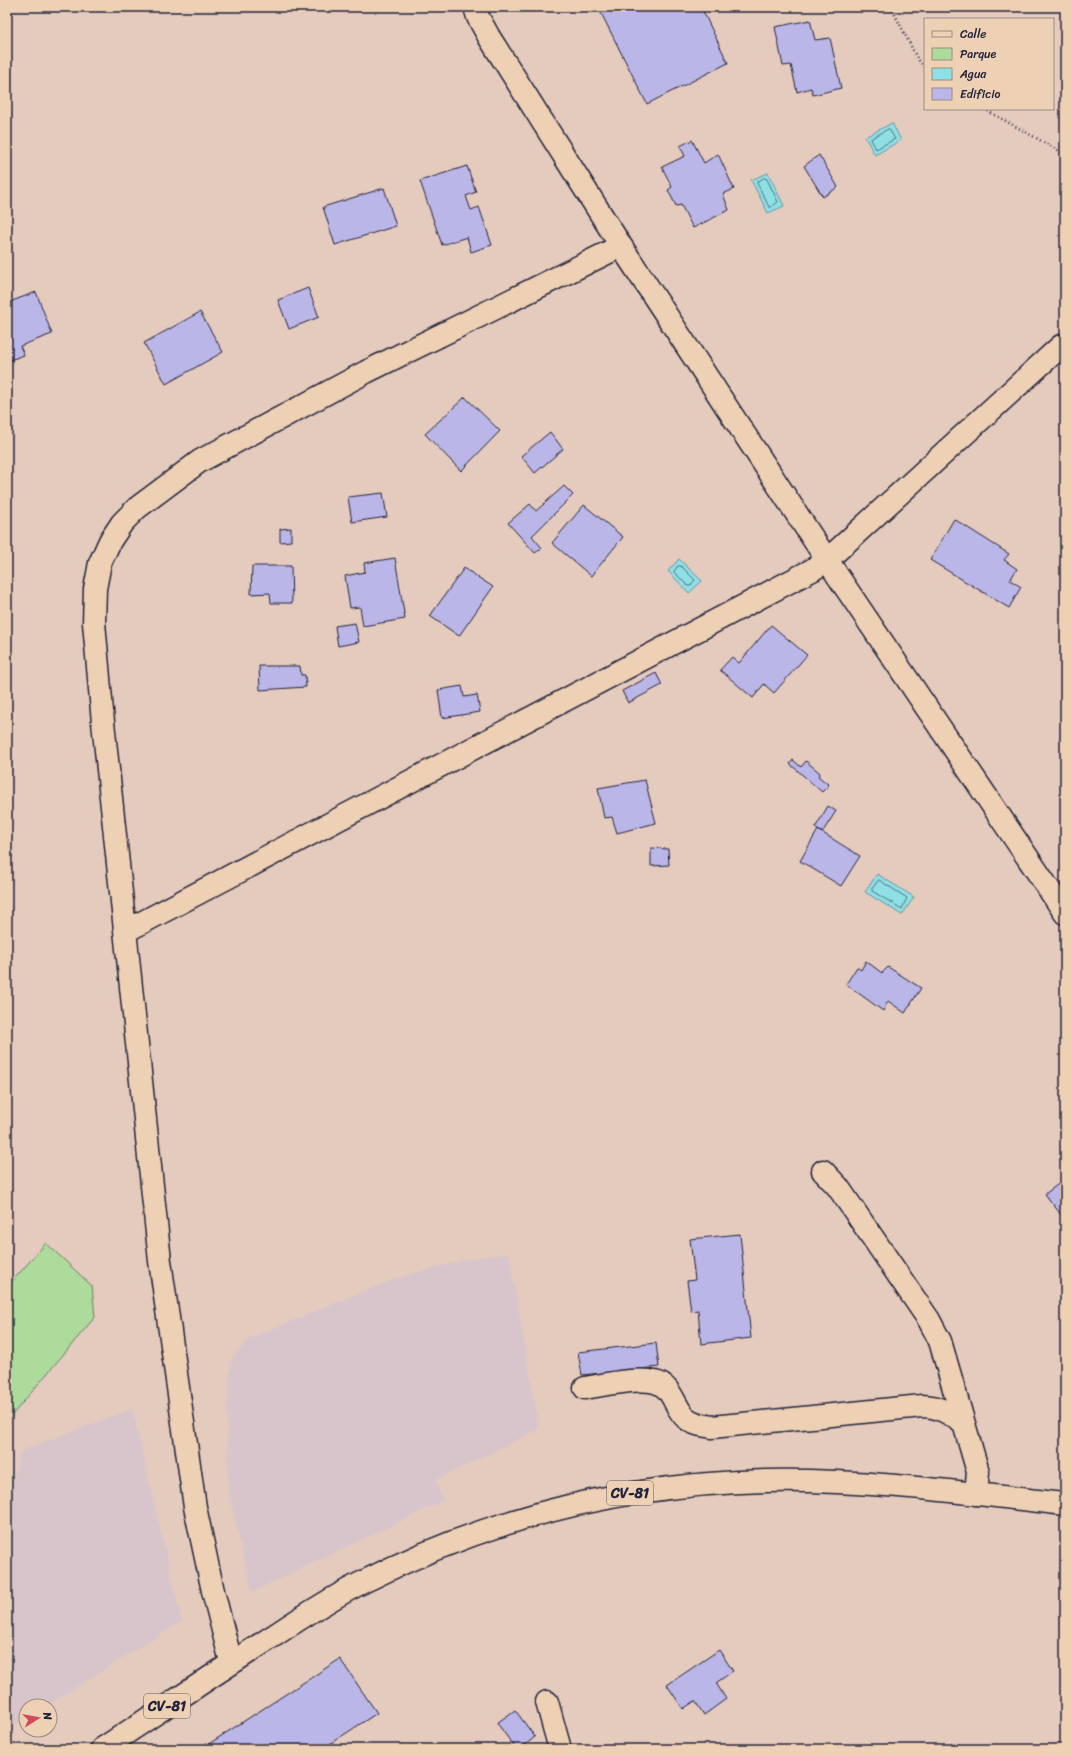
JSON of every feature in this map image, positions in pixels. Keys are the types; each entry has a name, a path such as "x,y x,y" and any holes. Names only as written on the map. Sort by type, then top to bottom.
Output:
{"main road":[{"path":"475,7 478,17 489,37 622,246 827,560 1065,913"},
{"path":"231,1662 213,1591 195,1507 160,1261 103,722 94,623 94,589 100,563 110,541 122,523 137,508 200,461 366,372 622,246"},
{"path":"126,931 812,570 827,560 1061,346"},
{"path":"823,1171 838,1187 929,1320 940,1341 978,1472 976,1494"},
{"path":"585,1388 643,1380 656,1382 666,1387 686,1418 698,1425 712,1427 922,1406 931,1406 949,1412 964,1424"},
{"name":"CV-81","path":"102,1749 231,1662 357,1585 401,1564 461,1539 506,1523 553,1509 596,1499 674,1487 768,1481 902,1487 1065,1504"},
{"path":"547,1702 560,1749"}],"path":[{"path":"891,7 917,58 924,67"},
{"path":"986,110 1065,154"}],"shaded area":[{"path":"509,1253 539,1429 436,1480 443,1501 252,1592 228,1491 227,1407 231,1359 250,1338 394,1279 464,1260"},
{"path":"132,1409 182,1621 58,1698 18,1698 18,1723 7,1730 7,1502 21,1451"}],"green space":[{"path":"46,1243 92,1286 95,1317 7,1421 7,1287"}],"water":[{"path":"892,123 901,140 875,155 865,137"},
{"path":"768,173 784,206 768,213 751,180"},
{"path":"679,559 702,581 689,593 668,571"},
{"path":"877,874 914,897 902,915 865,892"}],"building":[{"path":"598,7 701,7 728,63 647,104"},
{"path":"810,20 815,40 830,38 841,88 813,95 811,88 797,92 791,65 783,66 775,27"},
{"path":"692,140 704,163 718,154 734,189 723,194 729,210 693,228 681,205 676,206 668,190 672,187 662,167 685,156 680,146"},
{"path":"819,155 838,187 823,197 804,166"},
{"path":"467,166 476,192 466,196 471,210 479,207 492,245 471,252 467,237 442,245 420,181"},
{"path":"384,188 396,226 335,245 323,207"},
{"path":"308,288 319,317 289,329 278,300"},
{"path":"36,292 52,334 20,346 24,355 7,361 7,303"},
{"path":"200,312 223,352 166,384 144,343"},
{"path":"465,397 500,431 461,471 425,434"},
{"path":"550,432 563,449 535,473 521,456"},
{"path":"564,486 573,495 532,536 542,548 535,553 508,523 530,504 536,511"},
{"path":"383,493 387,517 352,522 348,497"},
{"path":"584,505 623,537 591,576 552,543"},
{"path":"954,519 1009,554 1004,560 1017,569 1010,580 1021,587 1009,608 930,560"},
{"path":"291,528 291,541 280,542 280,529"},
{"path":"395,558 405,619 363,626 360,607 350,608 345,576 365,572 364,563"},
{"path":"252,566 291,566 292,603 271,603 270,593 251,594"},
{"path":"464,568 493,587 459,636 430,616"},
{"path":"355,623 359,642 338,646 335,626"},
{"path":"771,625 807,655 774,693 764,684 753,698 720,670 732,657 739,663"},
{"path":"259,666 300,666 301,675 305,675 306,687 260,690"},
{"path":"656,673 662,685 628,703 622,691"},
{"path":"462,686 464,697 477,695 480,712 442,718 438,690"},
{"path":"793,760 801,767 806,761 820,773 818,776 829,785 822,792 790,764"},
{"path":"645,780 656,823 617,833 612,817 604,818 598,788"},
{"path":"828,806 836,811 822,833 815,828"},
{"path":"818,830 860,856 841,886 800,861"},
{"path":"651,848 668,849 669,865 651,866"},
{"path":"866,961 882,973 888,967 921,988 905,1013 888,1001 883,1011 846,984 857,967 861,970"},
{"path":"1065,1179 1065,1220 1045,1194"},
{"path":"740,1234 751,1338 701,1344 698,1310 691,1311 687,1281 695,1280 690,1239"},
{"path":"656,1343 659,1367 582,1375 578,1352"},
{"path":"719,1650 733,1671 716,1683 726,1699 704,1715 695,1701 683,1709 667,1685"},
{"path":"340,1659 377,1713 322,1749 201,1749"},
{"path":"515,1710 535,1737 520,1749 516,1749 497,1723"},
{"path":"1065,1736 1065,1749 1060,1749"}]}
